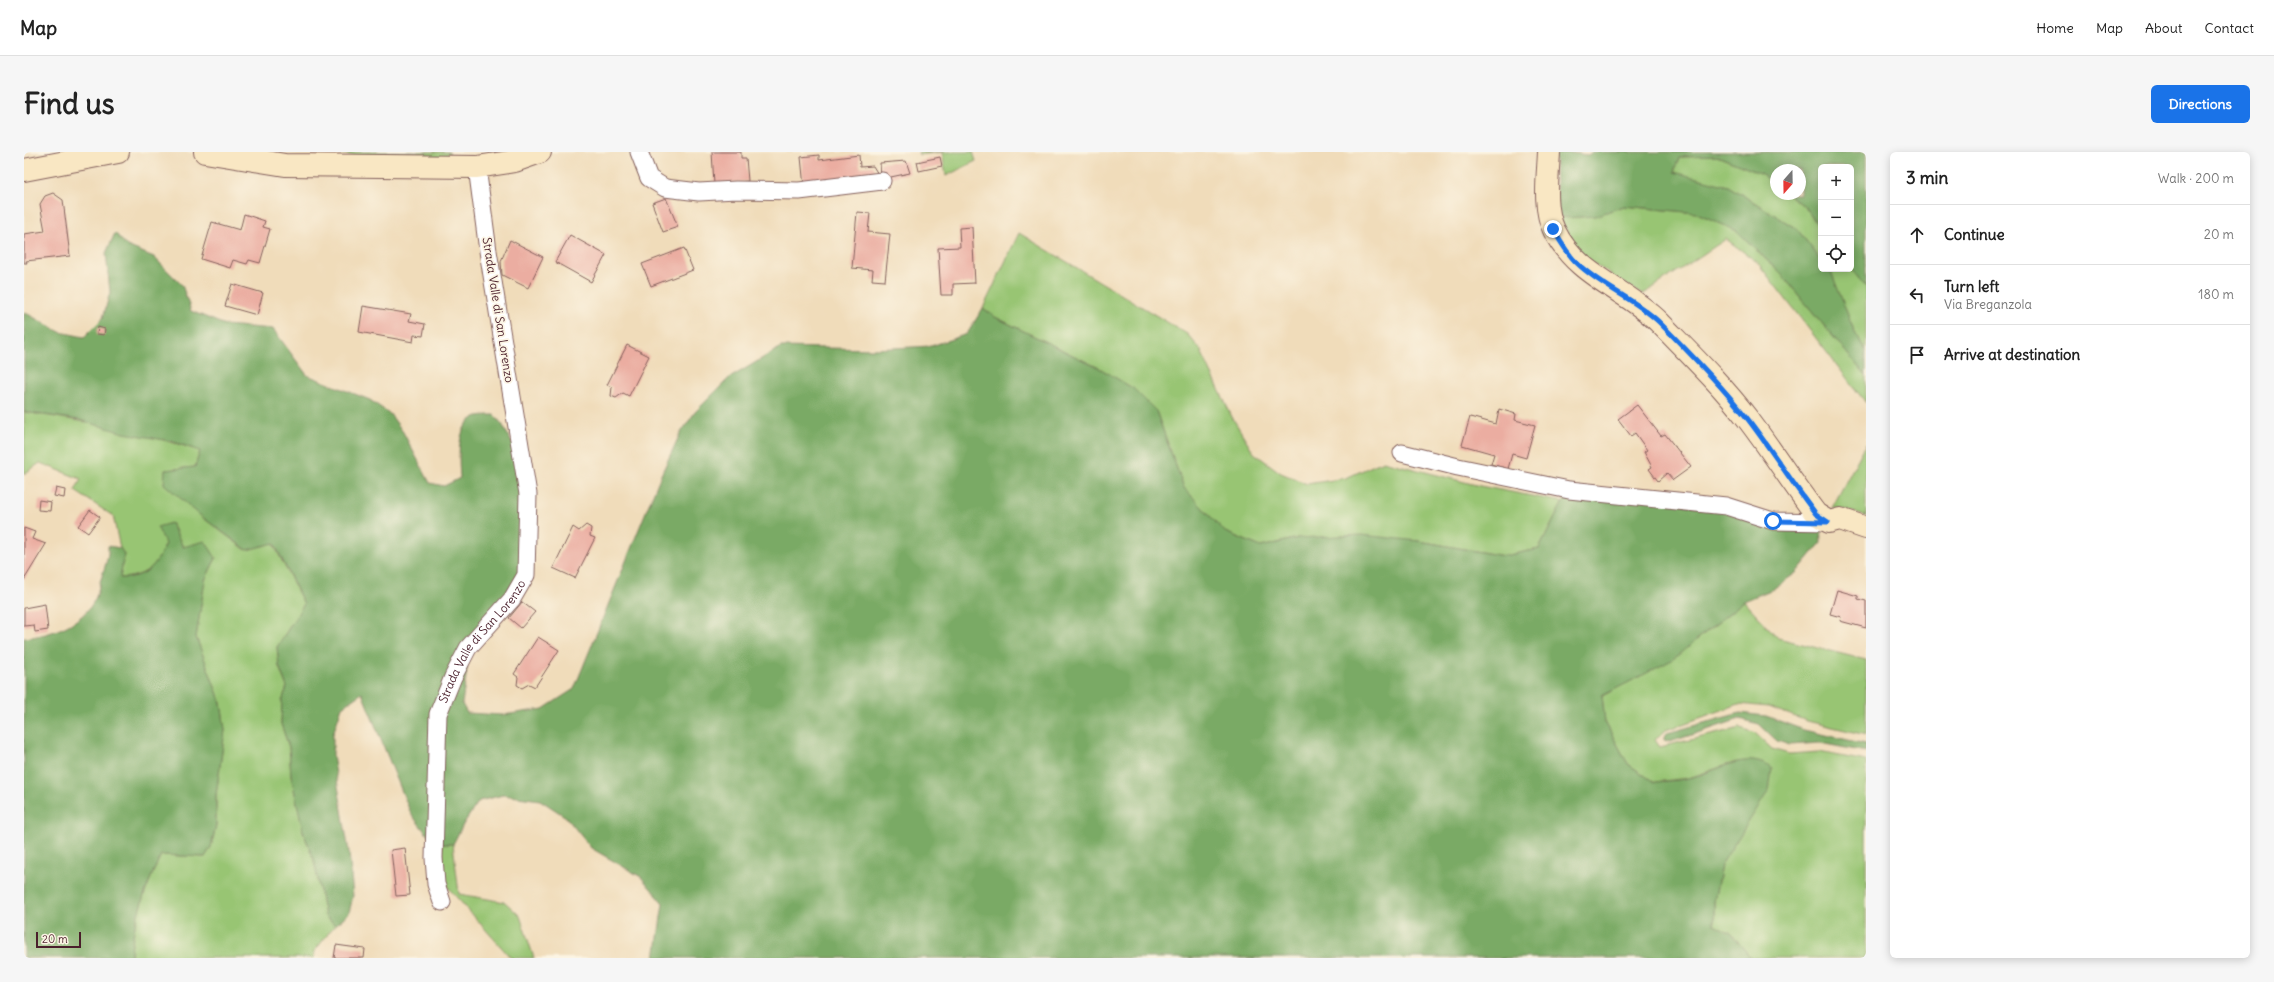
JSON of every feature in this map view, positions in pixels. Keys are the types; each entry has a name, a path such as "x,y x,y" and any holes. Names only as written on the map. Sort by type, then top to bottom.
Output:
{"street":[{"path":"24,170 118,152"},
{"path":"205,152 285,165 477,168 515,161 540,152"},
{"path":"639,152 649,178 665,188 699,192 736,190 799,191 882,181"},
{"path":"1549,152 1548,211 1553,229 1563,246 1578,264 1601,282 1632,300 1658,321 1714,379 1747,418 1816,514 1828,522"},
{"name":"Strada Valle di San Lorenzo","path":"442,902 436,884 434,858 438,714 453,677 468,648 512,599 526,575 528,494 488,251 477,168"},
{"path":"1402,453 1458,467 1569,490 1726,506 1773,521 1828,522 1840,520 1866,528"}],"green space":[{"path":"330,152 449,152 451,160 371,159"},
{"path":"918,152 942,152 919,155"},
{"path":"942,152 973,152 976,161 946,176"},
{"path":"1565,152 1588,155 1592,152 1866,152 1866,287 1854,272 1854,164 1818,164 1818,225 1804,206 1796,200 1806,200 1806,164 1770,164 1770,180 1762,174 1717,156 1679,157 1674,172 1728,186 1797,229 1818,256 1818,272 1830,272 1832,274 1855,333 1866,351 1866,376 1782,275 1737,231 1697,213 1624,206 1595,216 1567,218 1557,216 1555,155"},
{"path":"1717,156 1762,174 1770,180 1770,200 1796,200 1804,206 1818,225 1818,256 1797,229 1728,186 1674,173 1679,157"},
{"path":"1624,206 1697,213 1737,231 1782,275 1866,376 1866,403 1757,262 1726,239 1642,295 1582,256 1557,216 1591,216"},
{"path":"115,233 127,246 154,257 182,285 191,311 225,325 273,329 307,375 370,400 390,414 403,432 430,483 444,486 460,478 460,443 465,426 471,420 478,416 494,415 502,424 519,456 523,574 465,646 467,669 462,704 467,713 503,715 543,709 574,689 660,477 680,434 695,412 728,379 781,347 873,349 931,346 967,334 983,308 995,317 1101,369 1134,389 1156,411 1184,488 1225,532 1261,547 1298,538 1361,535 1419,541 1504,556 1539,549 1569,490 1820,522 1821,543 1796,573 1773,589 1744,601 1672,660 1602,696 1605,722 1628,764 1654,782 1684,779 1741,761 1762,763 1772,769 1769,790 1721,865 1714,902 1714,924 1731,933 1751,958 655,958 663,903 641,877 591,848 566,817 540,800 503,795 479,801 464,823 453,844 442,844 426,833 411,814 362,693 342,707 333,734 333,756 349,852 353,896 349,913 335,925 325,916 314,860 303,831 291,775 289,747 281,724 282,701 287,687 279,666 277,647 304,604 274,543 247,550 202,517 164,484 165,470 195,467 200,451 171,441 124,433 79,420 24,412 24,312 60,332 84,337 103,318 110,292 106,253"},
{"path":"1019,233 1187,334 1200,349 1232,417 1254,453 1281,473 1307,484 1346,478 1383,461 1480,486 1563,502 1539,549 1504,556 1419,541 1298,538 1261,547 1225,532 1184,488 1156,411 1134,389 1101,369 995,317 983,308"},
{"path":"1829,272 1854,272 1866,287 1866,351 1855,333"},
{"path":"24,412 113,428 157,438 200,451 195,467 165,470 202,517 246,550 273,543 304,604 277,647 279,667 287,687 282,701 281,724 289,747 291,775 303,831 314,860 325,916 335,925 314,952 314,958 131,958 134,932 141,905 150,879 161,855 205,857 211,847 216,825 216,795 225,730 221,703 196,637 205,580 216,558 183,547 172,523 162,553 150,568 132,577 120,578 124,554 120,548 113,516 75,491 81,479 40,463 24,474"},
{"path":"1866,444 1866,517 1848,510 1832,508"},
{"path":"171,523 183,547 205,541 216,558 205,580 196,637 221,703 225,730 216,795 216,825 211,847 205,857 161,855 150,879 141,905 134,932 131,958 24,958 24,638 45,634 66,626 75,621 91,606 97,595 107,558 108,546 120,548 124,554 120,578 137,576 144,573 158,559 166,544 157,527"},
{"path":"1744,601 1778,638 1866,660 1866,735 1807,721 1768,707 1739,704 1666,730 1655,740 1660,747 1740,728 1754,732 1772,749 1789,754 1819,752 1866,761 1866,958 1751,958 1731,933 1714,924 1714,902 1721,865 1739,835 1735,762 1689,778 1654,782 1628,764 1605,722 1602,696 1699,638"},
{"path":"1740,713 1766,716 1804,730 1866,744 1866,752 1820,743 1790,745 1777,741 1759,724 1740,719 1670,742 1664,740 1667,733"},
{"path":"442,844 453,844 459,894 505,902 520,916 534,958 511,958 443,882"}],"building":[{"path":"712,152 741,152 741,158 746,158 748,181 714,184"},
{"path":"819,155 819,160 859,155 860,167 873,166 881,179 804,187 801,157"},
{"path":"940,157 942,166 919,171 917,162"},
{"path":"906,161 910,173 881,179 880,163"},
{"path":"53,193 63,200 70,256 26,261 27,263 24,263 24,234 45,231 40,204 45,196"},
{"path":"666,198 678,227 663,232 652,203"},
{"path":"857,212 870,213 868,232 890,234 885,281 872,280 873,270 852,268"},
{"path":"244,214 265,221 263,227 270,229 260,263 249,260 247,264 233,260 230,268 201,259 212,222 240,230"},
{"path":"972,227 975,283 953,284 953,295 941,295 938,248 960,247 959,228"},
{"path":"570,235 606,255 591,282 555,262"},
{"path":"510,240 543,257 528,288 502,275 501,261"},
{"path":"684,248 693,270 651,286 642,264"},
{"path":"232,284 263,293 257,315 225,306"},
{"path":"363,306 411,314 409,321 425,324 423,336 414,335 413,342 359,332"},
{"path":"98,327 105,329 104,335 97,334"},
{"path":"627,345 649,356 629,396 623,393 616,398 611,396 612,387 607,385"},
{"path":"1637,405 1661,436 1665,434 1691,467 1673,480 1667,473 1658,481 1649,469 1652,467 1644,452 1647,450 1635,433 1631,436 1618,419"},
{"path":"1499,409 1516,414 1515,420 1535,425 1526,458 1512,454 1508,469 1491,464 1494,454 1462,445 1470,417 1496,424"},
{"path":"56,488 65,490 64,498 54,496"},
{"path":"39,500 51,502 50,511 38,510"},
{"path":"90,510 100,517 88,533 78,526"},
{"path":"586,525 591,528 590,536 595,538 575,578 553,568 573,527 579,531"},
{"path":"24,528 35,532 32,539 46,544 24,580"},
{"path":"1837,590 1858,596 1858,599 1866,601 1866,628 1840,621 1841,617 1830,614"},
{"path":"522,602 535,612 521,628 509,618"},
{"path":"45,604 48,630 35,632 34,625 24,626 24,608"},
{"path":"538,637 559,650 535,687 529,684 522,688 517,685 518,677 514,674"},
{"path":"405,848 410,895 396,896 391,850"},
{"path":"336,945 365,949 364,958 334,958"}],"route":[{"path":"1553,229 1563,246 1578,264 1601,282 1632,300 1658,321 1714,379 1747,418 1816,514 1828,522 1773,521"}]}
